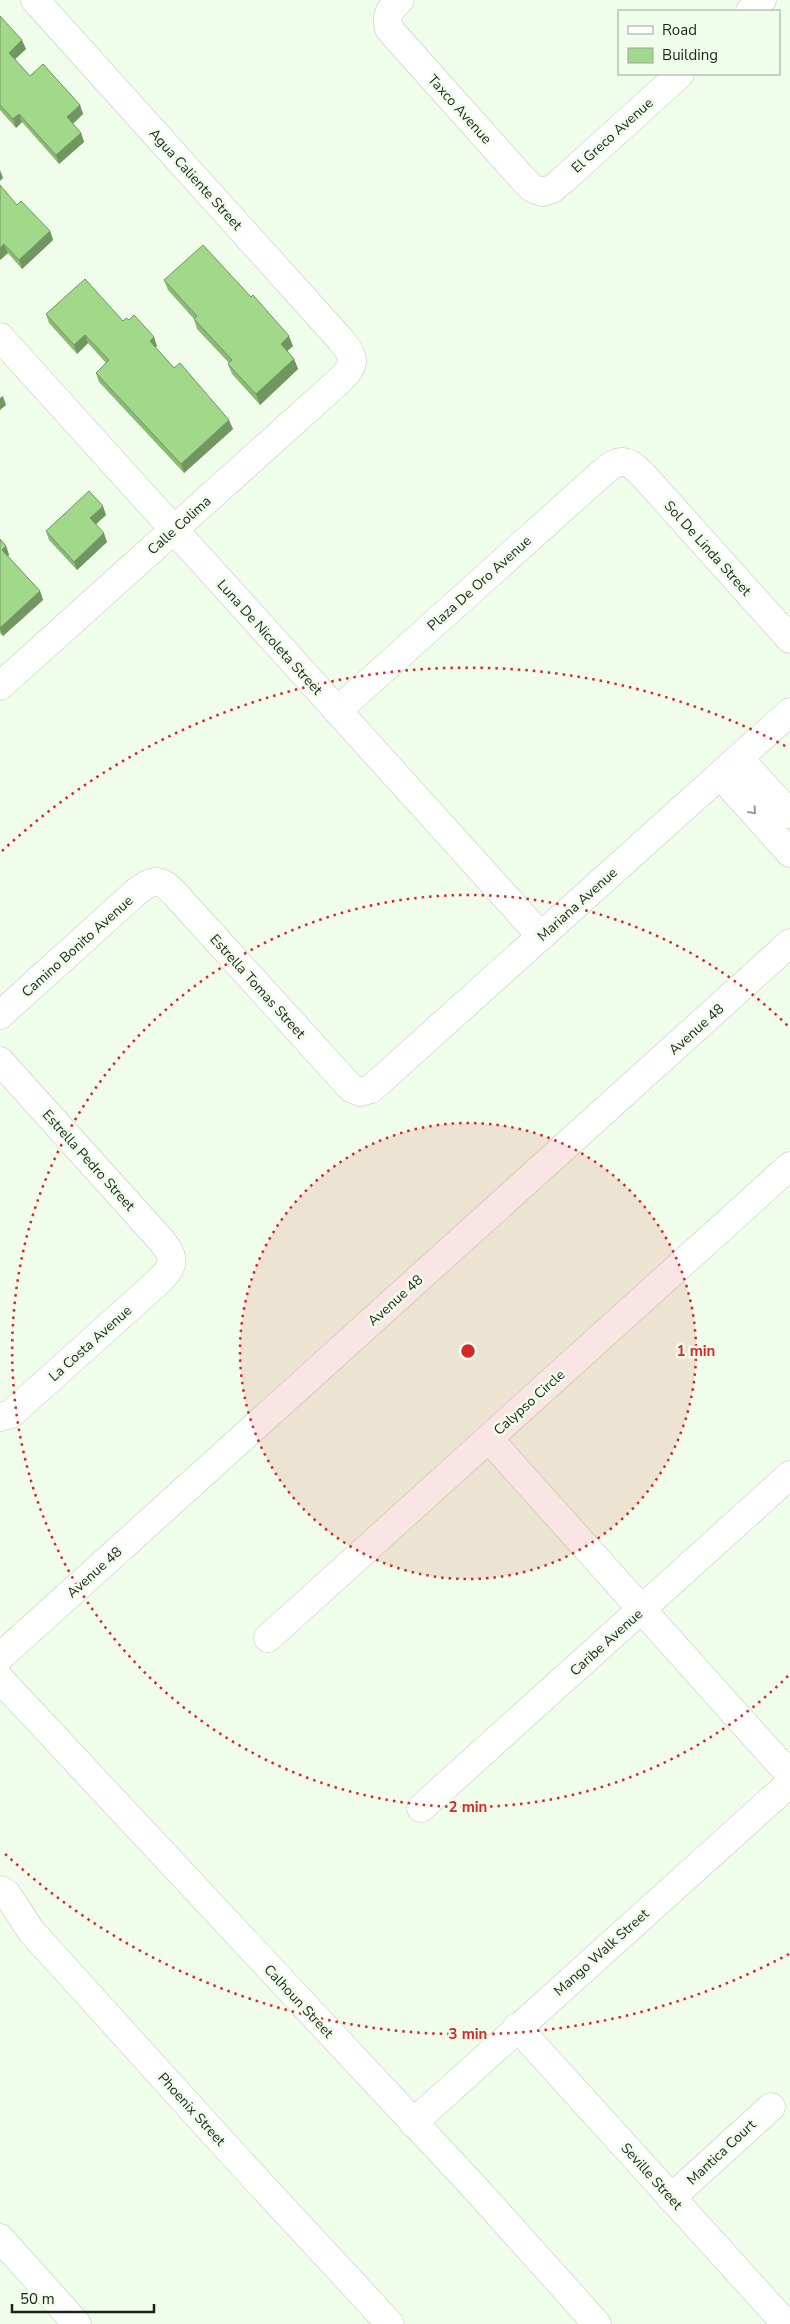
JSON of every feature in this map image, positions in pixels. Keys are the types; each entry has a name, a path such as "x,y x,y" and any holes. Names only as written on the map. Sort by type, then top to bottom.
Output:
{"street":[{"path":"751,10 762,0"},
{"name":"Agua Caliente Street","path":"45,3 341,340 350,351 353,361"},
{"name":"Taxco Avenue","path":"393,10 389,29 398,40 522,178 532,188 542,192"},
{"name":"El Greco Avenue","path":"542,192 552,189 563,180 679,75"},
{"name":"Luna De Nicoleta Street","path":"0,337 541,936"},
{"name":"Calle Colima","path":"0,686 339,381 349,371 353,361"},
{"name":"Sol De Linda Street","path":"623,461 632,464 790,639"},
{"name":"Plaza De Oro Avenue","path":"338,711 612,464 623,461"},
{"name":"Mariana Avenue","path":"360,1092 371,1089 382,1080 790,712"},
{"path":"730,766 790,814"},
{"path":"730,766 790,853"},
{"name":"Camino Bonito Avenue","path":"0,1015 135,893 146,884 156,881"},
{"name":"Estrella Tomas Street","path":"156,881 166,885 176,895 341,1078 351,1088 360,1092"},
{"name":"Avenue 48","path":"0,1657 790,944"},
{"name":"Estrella Pedro Street","path":"0,1061 161,1240 170,1251 173,1261"},
{"name":"Calypso Circle","path":"268,1638 790,1166"},
{"name":"La Costa Avenue","path":"0,1417 10,1414 21,1405 116,1320 169,1271 173,1261"},
{"path":"489,1439 643,1608 790,1775"},
{"name":"Caribe Avenue","path":"421,1808 790,1475"},
{"name":"Calhoun Street","path":"0,1679 597,2324"},
{"name":"Mango Walk Street","path":"413,2123 790,1783"},
{"name":"Phoenix Street","path":"0,1890 7,1894 31,1931 390,2324"},
{"name":"Seville Street","path":"517,2028 786,2324"},
{"name":"Mantica Court","path":"671,2198 770,2106"},
{"path":"0,2238 77,2324"}],"building":[{"path":"0,16 22,40 9,53 30,76 43,64 80,105 67,117 81,133 56,155 19,114 13,119 0,105"},
{"path":"0,185 17,205 21,201 50,231 19,260 4,244 0,248"},
{"path":"203,245 251,297 253,295 289,336 281,344 294,359 256,394 228,364 232,360 194,319 197,316 164,280"},
{"path":"85,279 123,321 126,318 129,320 134,315 154,337 150,341 174,368 180,363 229,420 181,464 96,373 109,360 85,335 74,345 46,314"},
{"path":"89,491 103,506 90,518 104,533 74,562 46,531"},
{"path":"0,539 6,546 2,550 40,591 0,628"}]}
